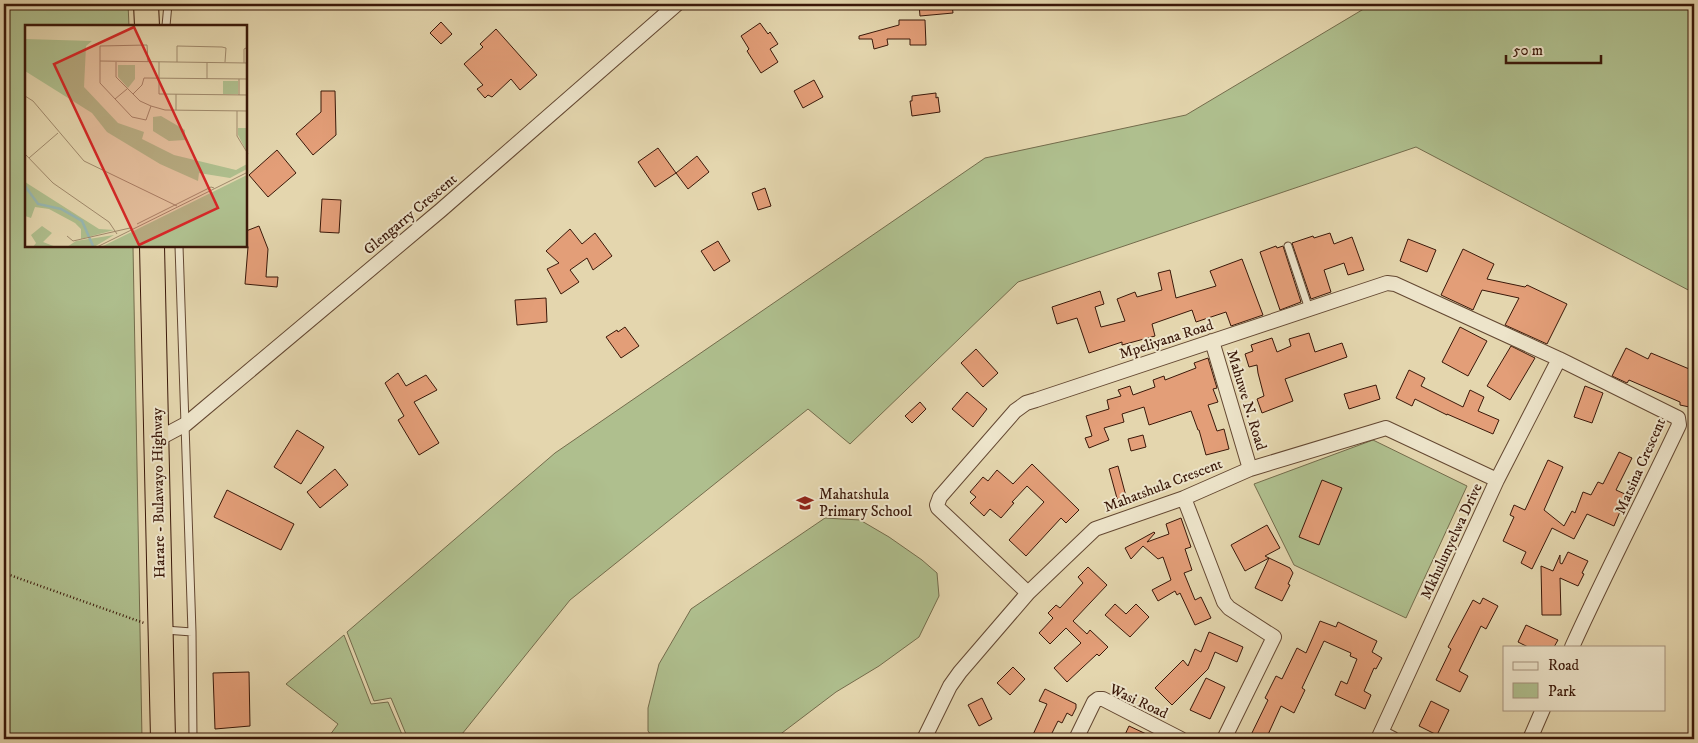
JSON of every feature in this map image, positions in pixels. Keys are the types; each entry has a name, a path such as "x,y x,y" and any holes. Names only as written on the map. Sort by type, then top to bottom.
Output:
{"highway":[{"path":"146,4 147,25"},
{"name":"Harare - Bulawayo Highway","path":"152,248 163,739"}],"street":[{"name":"Glengarry Crescent","path":"156,440 186,424 441,210 677,4"},
{"name":"Mpeliyana Road","path":"1028,593 938,508 937,502 1016,411 1026,403 1387,283 1395,284 1559,359"},
{"name":"Mahuwe N. Road","path":"1212,341 1250,469"},
{"name":"Mkhulunyelwa Drive","path":"1384,737 1497,480 1559,359"},
{"name":"Matsina Crescent","path":"1559,359 1678,418 1680,421 1597,591 1572,646"},
{"name":"Mahatshula Crescent","path":"924,739 954,679 1028,593 1095,530 1184,498 1250,469 1386,428 1497,480"},
{"path":"1184,498 1224,602 1229,608 1274,637 1224,739"},
{"name":"Wasi Road","path":"1076,739 1094,702 1098,699 1103,699 1181,739"},
{"path":"1530,739 1543,710"}],"lane":[{"path":"166,25 168,4"},
{"path":"1288,246 1309,309"},
{"path":"179,248 192,632 193,739"},
{"path":"161,629 192,632"}],"path":[{"path":"4,573 161,629"}],"green space":[{"path":"4,4 128,4 129,25 25,25 25,248 133,248 142,739 4,739"},
{"path":"1372,4 1694,4 1694,293 1416,147 1018,282 850,444 808,409 570,600 458,739 408,739 391,698 374,701 347,632 555,453 985,158 1186,115"},
{"path":"1373,440 1467,486 1406,618 1294,565 1254,484"},
{"path":"825,518 860,520 889,537 937,573 939,596 919,637 879,666 836,692 774,739 654,739 648,731 648,708 659,664 691,609"},
{"path":"344,635 371,704 388,702 404,739 327,739 338,724 286,684"}],"building":[{"path":"919,4 952,4 953,13 920,16"},
{"path":"899,20 925,20 926,45 910,45 910,39 887,39 888,45 874,49 872,39 859,39 859,36 899,25"},
{"path":"441,22 452,34 441,44 430,33"},
{"path":"760,23 768,34 770,32 778,44 770,49 778,62 761,73 747,51 749,49 741,36"},
{"path":"496,29 537,75 520,90 511,79 492,97 488,95 485,98 477,89 483,85 464,64 483,47 480,44"},
{"path":"814,80 823,97 803,108 794,91"},
{"path":"321,91 335,91 336,135 313,155 296,134 321,112"},
{"path":"936,93 940,112 912,116 910,101 912,101 912,96"},
{"path":"658,148 676,173 655,187 638,162"},
{"path":"277,150 296,173 268,197 249,175"},
{"path":"697,156 709,172 688,189 676,173"},
{"path":"765,188 771,206 758,210 752,193"},
{"path":"322,199 341,200 339,233 320,232"},
{"path":"259,226 268,249 266,277 278,277 277,287 245,284 248,230"},
{"path":"570,229 582,244 595,233 612,256 593,270 587,258 570,270 579,282 561,294 547,269 559,263 546,251"},
{"path":"1330,233 1334,244 1352,237 1364,270 1348,275 1344,263 1324,270 1331,292 1311,299 1292,243"},
{"path":"1408,239 1436,250 1427,272 1400,261"},
{"path":"718,241 730,261 714,271 701,251"},
{"path":"1276,246 1277,248 1283,246 1301,302 1280,310 1260,252"},
{"path":"1463,249 1494,264 1487,279 1525,287 1527,285 1567,304 1547,344 1505,325 1519,298 1482,290 1473,310 1441,295"},
{"path":"1242,259 1263,315 1231,326 1226,312 1196,322 1192,310 1152,324 1155,336 1122,345 1122,342 1089,353 1077,318 1057,324 1052,307 1100,291 1104,304 1095,307 1101,327 1125,321 1117,299 1135,292 1137,297 1162,290 1158,273 1170,270 1176,298 1216,286 1210,271"},
{"path":"546,298 547,322 517,325 515,300"},
{"path":"625,327 639,346 621,358 606,337"},
{"path":"1460,327 1487,341 1468,376 1442,362"},
{"path":"1309,333 1315,352 1342,343 1347,357 1285,379 1293,401 1262,413 1257,399 1264,396 1257,365 1249,367 1245,354 1253,351 1251,345 1272,338 1277,352 1291,346 1289,339"},
{"path":"1511,346 1535,358 1510,400 1487,386"},
{"path":"1626,348 1648,359 1651,353 1694,371 1694,408 1680,405 1680,402 1629,380 1627,383 1612,376"},
{"path":"976,349 998,373 983,387 961,363"},
{"path":"1208,358 1217,388 1213,389 1218,402 1208,405 1217,431 1224,429 1229,449 1206,455 1191,411 1149,425 1144,407 1122,414 1124,422 1104,428 1109,440 1089,448 1085,438 1092,436 1086,416 1109,409 1107,400 1121,396 1118,390 1130,386 1133,395 1155,387 1153,380 1164,376 1165,380 1196,368 1194,363"},
{"path":"1409,370 1425,378 1421,386 1463,407 1470,390 1484,397 1478,411 1499,420 1493,434 1415,399 1412,406 1396,398"},
{"path":"398,373 406,386 426,375 437,390 414,402 439,443 419,455 398,420 404,416 385,383"},
{"path":"1376,385 1380,399 1349,409 1344,394"},
{"path":"1585,386 1603,393 1592,423 1574,417"},
{"path":"967,392 987,409 973,427 952,409"},
{"path":"920,402 926,409 912,423 905,416"},
{"path":"297,430 324,447 301,484 274,467"},
{"path":"1143,435 1146,447 1131,451 1128,439"},
{"path":"1619,452 1632,458 1616,490 1627,495 1614,526 1587,514 1574,539 1552,528 1532,569 1521,563 1526,552 1503,541 1514,517 1510,515 1514,505 1525,510 1548,460 1563,467 1544,510 1564,526 1572,511 1575,513 1583,492 1591,495 1598,482 1603,484"},
{"path":"1032,464 1079,510 1066,523 1061,518 1026,556 1009,540 1044,502 1027,486 1012,502 1014,503 1001,518 990,509 984,516 970,503 976,497 970,492 983,477 988,481 997,470 1013,484"},
{"path":"1118,466 1127,500 1118,502 1109,469"},
{"path":"335,469 348,485 320,508 307,492"},
{"path":"1322,480 1342,488 1319,545 1299,537"},
{"path":"227,490 294,524 281,550 214,517"},
{"path":"1181,518 1191,547 1185,549 1192,570 1184,573 1195,600 1201,597 1211,618 1195,625 1180,593 1177,595 1175,591 1158,601 1152,590 1171,580 1163,557 1158,559 1143,546 1131,559 1125,548 1154,532 1147,542 1169,534 1166,524"},
{"path":"1267,525 1280,548 1265,556 1269,558 1245,571 1231,545"},
{"path":"1568,552 1588,561 1582,573 1584,574 1578,586 1560,578 1561,615 1542,615 1541,566 1553,571 1560,555 1560,563 1562,564"},
{"path":"1269,558 1290,568 1293,573 1288,584 1290,585 1282,601 1255,588"},
{"path":"1088,567 1107,585 1073,621 1087,634 1090,630 1108,647 1099,656 1097,654 1067,682 1054,668 1081,643 1066,628 1050,644 1039,633 1053,618 1048,613 1056,605 1060,608 1083,583 1078,577"},
{"path":"1483,598 1498,606 1486,629 1481,626 1459,671 1468,676 1460,692 1436,680 1451,649 1448,647 1473,600 1480,604"},
{"path":"1115,604 1126,614 1136,604 1149,617 1130,637 1105,615"},
{"path":"1320,621 1336,627 1338,622 1377,641 1372,652 1382,658 1376,669 1374,668 1364,691 1371,695 1365,709 1335,695 1341,681 1347,684 1357,659 1350,656 1351,653 1324,641 1302,688 1305,690 1294,713 1281,706 1266,739 1249,739 1268,700 1265,698 1276,676 1282,679 1297,648 1306,653"},
{"path":"1526,625 1558,640 1555,646 1526,646 1518,642"},
{"path":"1209,632 1243,647 1237,662 1215,652 1208,669 1172,705 1155,688 1183,660 1188,666 1195,649 1201,652"},
{"path":"1013,667 1025,679 1010,695 997,683"},
{"path":"249,672 250,726 215,729 213,673"},
{"path":"1206,678 1225,687 1210,719 1190,710"},
{"path":"1045,689 1076,704 1076,708 1072,716 1067,713 1062,723 1058,721 1049,739 1031,739 1047,704 1039,701"},
{"path":"982,698 992,719 979,726 968,705"},
{"path":"1431,701 1449,710 1437,735 1419,726"},
{"path":"1129,726 1157,739 1123,739"}],"place":[{"name":"Mahatshula Primary School","path":"805,503"}]}
